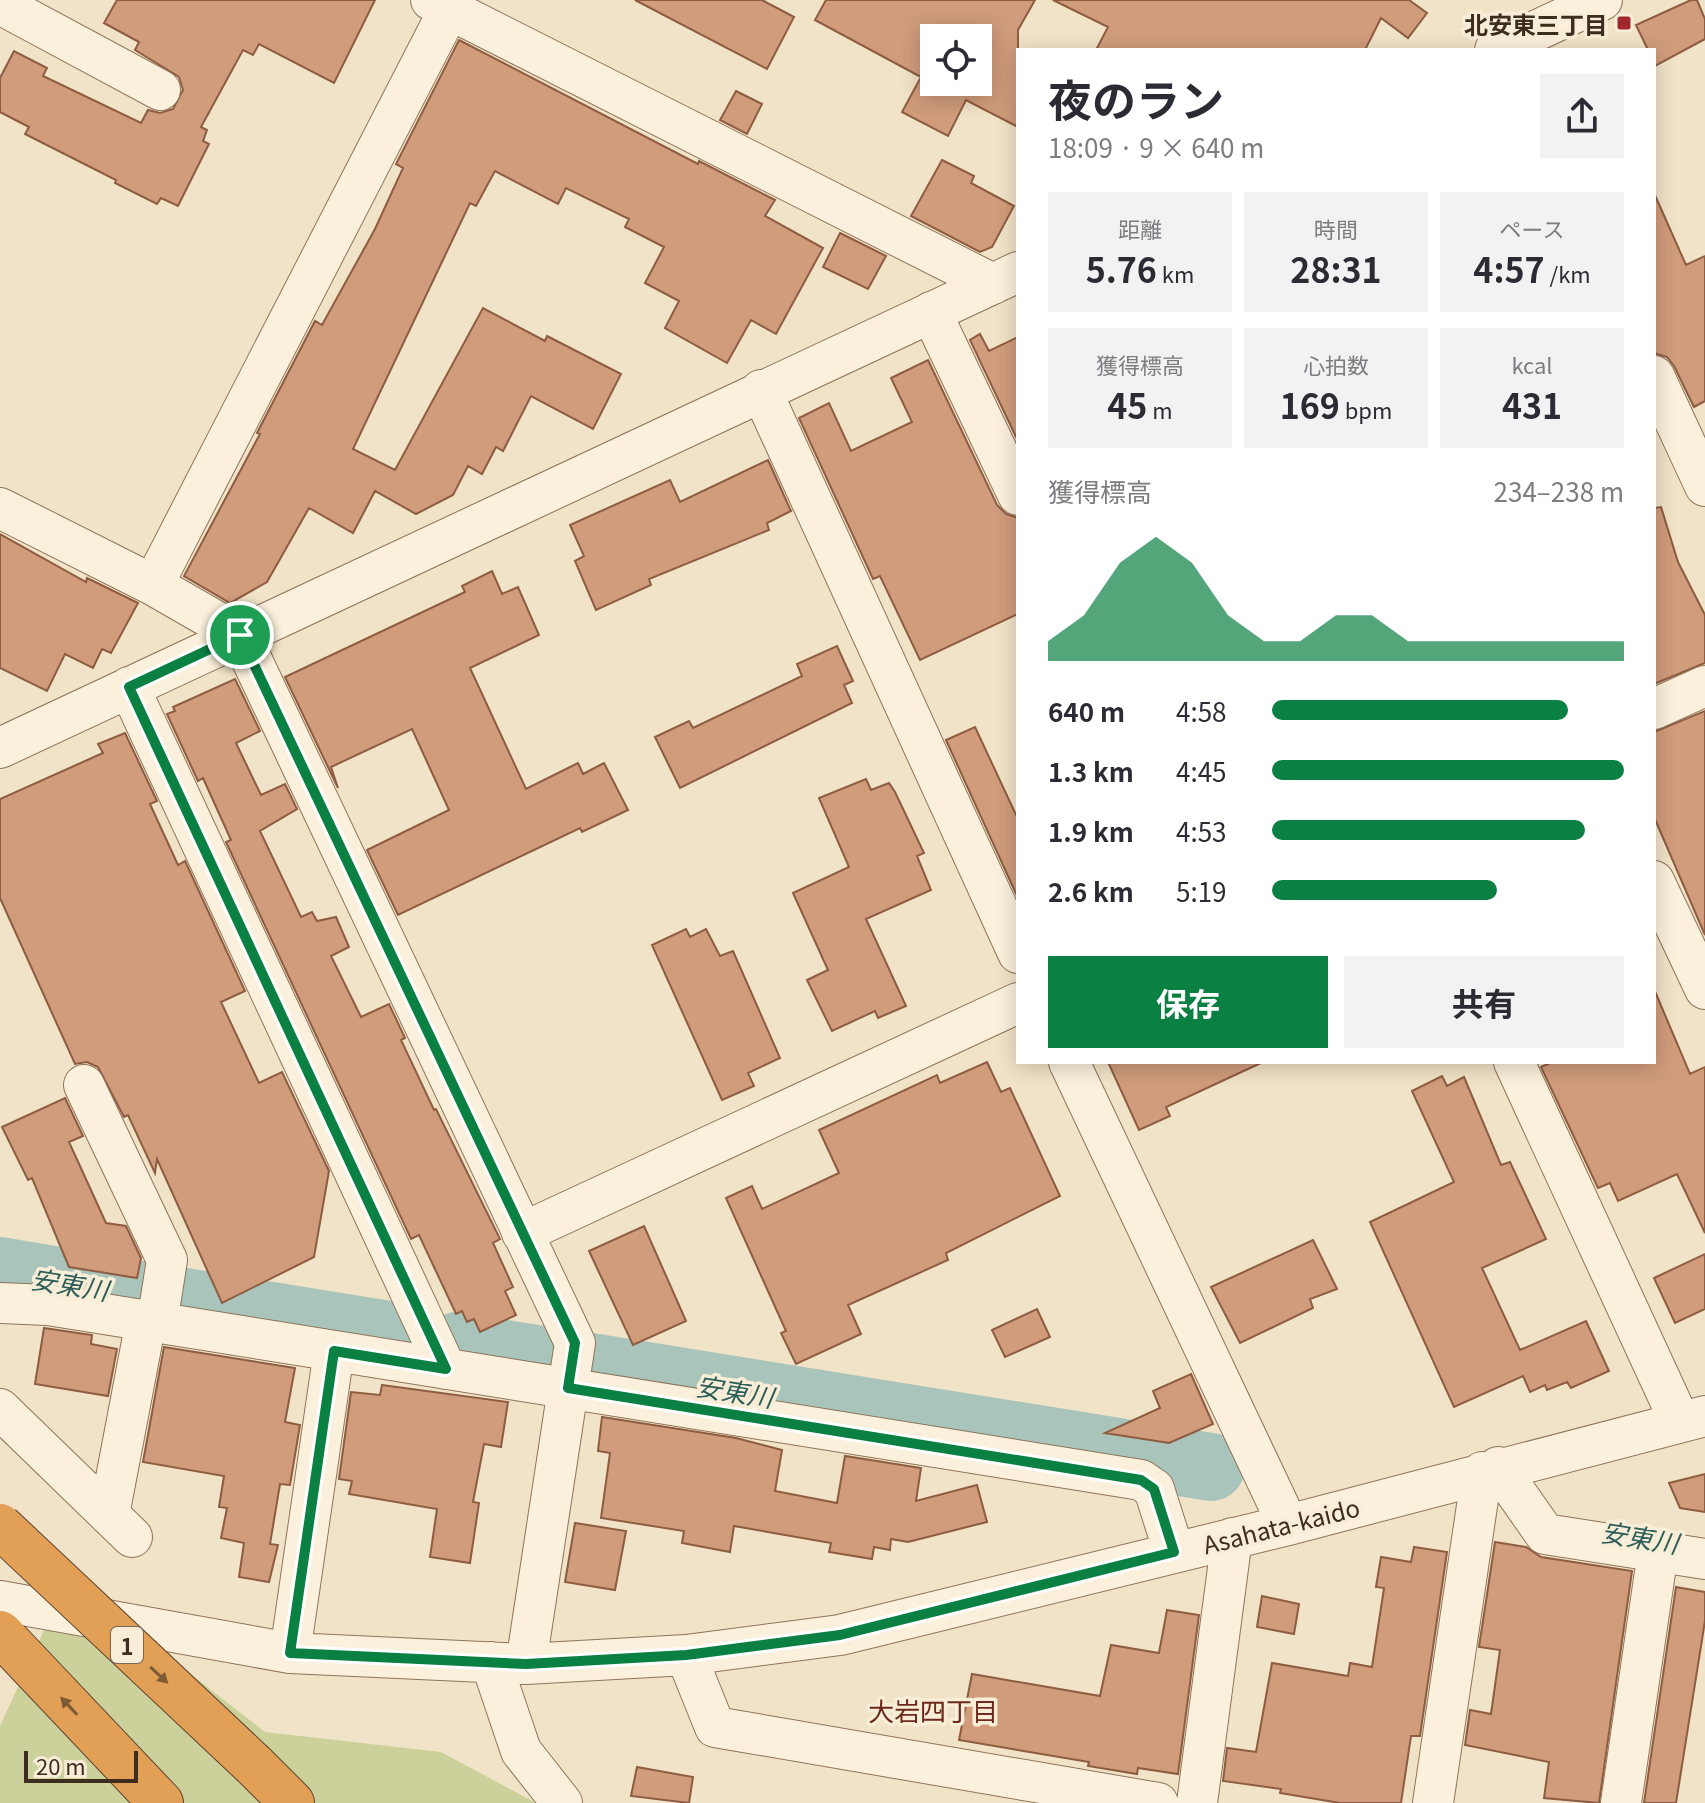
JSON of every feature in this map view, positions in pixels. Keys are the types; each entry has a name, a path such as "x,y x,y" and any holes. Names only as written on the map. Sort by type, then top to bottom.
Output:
{"highway":[{"name":"1","path":"0,1526 292,1803"},
{"path":"0,1633 161,1803"}],"street":[{"path":"1499,48 1602,0"},
{"path":"153,585 445,3 1005,278"},
{"path":"0,4 160,90"},
{"path":"0,748 1005,278"},
{"path":"931,312 1016,491"},
{"path":"1656,380 1705,486"},
{"path":"761,390 1016,949"},
{"path":"0,508 153,585 240,635 575,1343 508,1663 521,1751 562,1802"},
{"path":"1656,708 1705,686"},
{"path":"129,687 446,1369"},
{"path":"1656,885 1705,989"},
{"path":"522,1233 1016,1004"},
{"path":"1070,1064 1288,1525"},
{"path":"1515,1064 1692,1419"},
{"path":"0,1409 121,1526 151,1322 167,1260 84,1085"},
{"path":"0,1303 48,1305 1141,1480 1154,1489 1174,1552"},
{"path":"290,1653 334,1351"},
{"name":"Asahata-kaido","path":"0,1601 290,1653 508,1663 686,1655 840,1635 1288,1525 1692,1419"},
{"path":"1490,1470 1545,1534 1705,1559"},
{"path":"1433,1803 1490,1470"},
{"path":"1197,1803 1232,1538"},
{"path":"1621,1803 1658,1552"},
{"path":"686,1655 715,1727 1158,1803"}],"green space":[{"path":"68,1578 265,1732 441,1752 536,1803 0,1803 0,1726"}],"building":[{"path":"117,0 375,0 334,83 259,44 253,55 243,50 201,127 207,130 203,141 209,144 178,206 161,198 157,204 115,183 116,180 25,134 29,127 0,112 0,78 14,51 47,68 43,76 141,123 148,110 160,113 173,109 183,90 179,77 135,50 139,42 104,23"},
{"path":"635,0 762,0 794,17 767,69"},
{"path":"826,0 1035,0 1018,30 1016,126 966,100 948,136 902,112 920,79 920,96 992,96 992,24 920,24 920,76 815,20"},
{"path":"1053,0 1409,0 1427,13 1408,38 1381,18 1366,48 1097,48 1108,27"},
{"path":"1697,0 1705,19 1705,39 1656,65 1656,48 1647,48 1636,25"},
{"path":"459,40 698,164 699,161 775,200 765,216 823,248 776,334 751,320 727,363 665,328 679,301 645,283 664,247 625,227 629,219 566,188 558,204 495,171 476,206 470,203 353,449 395,470 483,308 545,341 547,336 621,374 593,429 531,396 503,451 496,447 482,474 468,466 453,495 416,514 375,491 353,533 309,508 267,582 230,603 184,576 260,434 257,433 315,321 322,325 375,229 403,168 396,164"},
{"path":"736,91 762,104 747,134 720,120"},
{"path":"942,160 974,176 971,183 1014,206 992,247 980,252 911,216"},
{"path":"1656,198 1686,265 1705,256 1705,401 1694,407 1667,357 1656,354"},
{"path":"840,233 886,256 868,289 823,267"},
{"path":"980,334 989,351 1016,338 1016,437 970,340"},
{"path":"928,360 997,505 1006,514 1016,517 1016,615 920,660 880,576 873,579 799,418 829,403 851,451 912,422 891,378"},
{"path":"768,460 791,511 767,523 769,530 649,579 651,585 596,610 575,561 584,556 570,525 670,480 680,502"},
{"path":"1661,507 1678,562 1705,615 1705,663 1656,683 1656,508"},
{"path":"0,534 86,582 87,578 138,603 111,653 102,649 93,668 65,654 47,691 0,668"},
{"path":"492,571 502,594 518,587 539,635 470,668 526,789 578,763 583,774 604,763 628,810 582,832 580,828 398,915 367,850 449,810 412,729 331,767 338,788 285,677 465,592 462,586"},
{"path":"837,646 853,681 844,685 852,703 680,788 655,737 689,721 693,728 802,676 797,664"},
{"path":"235,679 260,731 236,743 261,795 285,784 297,809 260,831 301,917 312,912 317,921 336,917 349,947 331,956 361,1017 389,1004 405,1038 401,1040 434,1110 500,1239 493,1243 513,1287 505,1291 516,1315 480,1332 474,1319 467,1322 462,1311 456,1314 419,1235 411,1239 226,842 231,840 203,778 198,781 167,714 175,711 173,707"},
{"path":"1705,711 1705,935 1656,822 1656,731"},
{"path":"975,727 1016,815 1016,894 946,740"},
{"path":"125,733 157,801 150,804 178,865 185,861 245,991 221,1002 259,1083 282,1072 329,1171 314,1257 222,1303 157,1159 155,1173 128,1115 124,1117 98,1067 87,1062 75,1064 0,898 0,799 103,753 98,744"},
{"path":"866,779 871,790 889,783 895,792 924,853 917,856 931,890 866,919 906,1006 878,1018 875,1011 832,1031 807,980 828,970 793,893 849,867 819,798"},
{"path":"686,929 690,937 706,929 720,956 733,951 780,1058 748,1073 754,1086 722,1100 652,945"},
{"path":"1656,994 1690,1074 1705,1067 1705,1233 1677,1174 1618,1201 1610,1183 1598,1188 1541,1067 1548,1064 1656,1064"},
{"path":"987,1062 1001,1092 1010,1088 1060,1196 946,1253 948,1260 848,1305 861,1334 796,1364 781,1333 786,1331 726,1198 752,1186 762,1209 839,1173 819,1130 937,1075 940,1083"},
{"path":"1109,1064 1259,1064 1166,1107 1170,1116 1139,1130"},
{"path":"1442,1076 1447,1086 1464,1077 1501,1165 1510,1162 1546,1239 1482,1268 1520,1350 1586,1321 1609,1371 1571,1388 1567,1382 1547,1390 1545,1385 1530,1392 1523,1376 1454,1407 1370,1222 1454,1182 1412,1091"},
{"path":"65,1098 83,1136 69,1142 106,1223 126,1226 141,1258 137,1278 69,1267 32,1178 28,1180 2,1127"},
{"path":"644,1226 686,1321 633,1345 589,1251"},
{"path":"1313,1240 1337,1289 1310,1299 1313,1308 1240,1343 1211,1287"},
{"path":"1705,1254 1705,1309 1675,1323 1654,1278"},
{"path":"1037,1309 1050,1337 1005,1357 992,1330"},
{"path":"44,1328 92,1335 91,1344 117,1349 108,1396 35,1384"},
{"path":"164,1347 295,1368 285,1422 300,1425 290,1485 280,1484 270,1544 278,1545 269,1582 239,1577 244,1543 221,1538 227,1508 219,1507 224,1476 143,1462"},
{"path":"1191,1374 1213,1424 1169,1443 1105,1433 1160,1408 1153,1391"},
{"path":"382,1385 508,1402 501,1447 484,1444 473,1502 479,1503 470,1563 430,1557 437,1509 349,1494 352,1481 339,1479 351,1392 380,1395"},
{"path":"602,1417 736,1438 782,1450 775,1491 837,1503 845,1456 921,1468 916,1501 977,1485 987,1522 908,1542 891,1539 890,1550 874,1547 872,1559 829,1552 831,1543 734,1526 730,1552 682,1543 684,1531 601,1518 610,1453 598,1451"},
{"path":"1705,1474 1705,1512 1680,1508 1669,1483"},
{"path":"575,1523 626,1531 615,1590 565,1582"},
{"path":"1495,1542 1526,1547 1541,1557 1632,1571 1599,1803 1544,1798 1549,1762 1465,1745 1470,1710 1491,1714 1500,1650 1479,1647"},
{"path":"1414,1547 1447,1552 1420,1736 1411,1736 1401,1803 1340,1803 1280,1793 1281,1789 1223,1781 1227,1748 1256,1752 1272,1663 1348,1676 1350,1663 1372,1667 1384,1588 1376,1587 1381,1557 1411,1562"},
{"path":"1676,1587 1705,1592 1705,1621 1676,1803 1644,1803"},
{"path":"1262,1596 1299,1604 1294,1634 1257,1627"},
{"path":"1167,1610 1199,1615 1178,1774 1138,1768 1137,1774 1088,1766 1089,1762 959,1740 972,1674 1100,1696 1111,1645 1159,1653"},
{"path":"637,1767 693,1777 689,1803 631,1796"}],"waterway":[{"name":"安東川","path":"0,1271 141,1295"},
{"name":"安東川","path":"179,1301 414,1339"},
{"name":"安東川","path":"457,1346 555,1362"},
{"name":"安東川","path":"591,1367 1211,1467"}],"place":[{"name":"北安東三丁目","path":"1624,23"}],"district":[{"name":"大岩四丁目","path":"933,1709"}],"route":[{"path":"240,635 575,1343 568,1388 1141,1480 1154,1489 1174,1552 840,1635 686,1655 526,1664 290,1653 334,1351 446,1369 129,687 240,635"}]}
